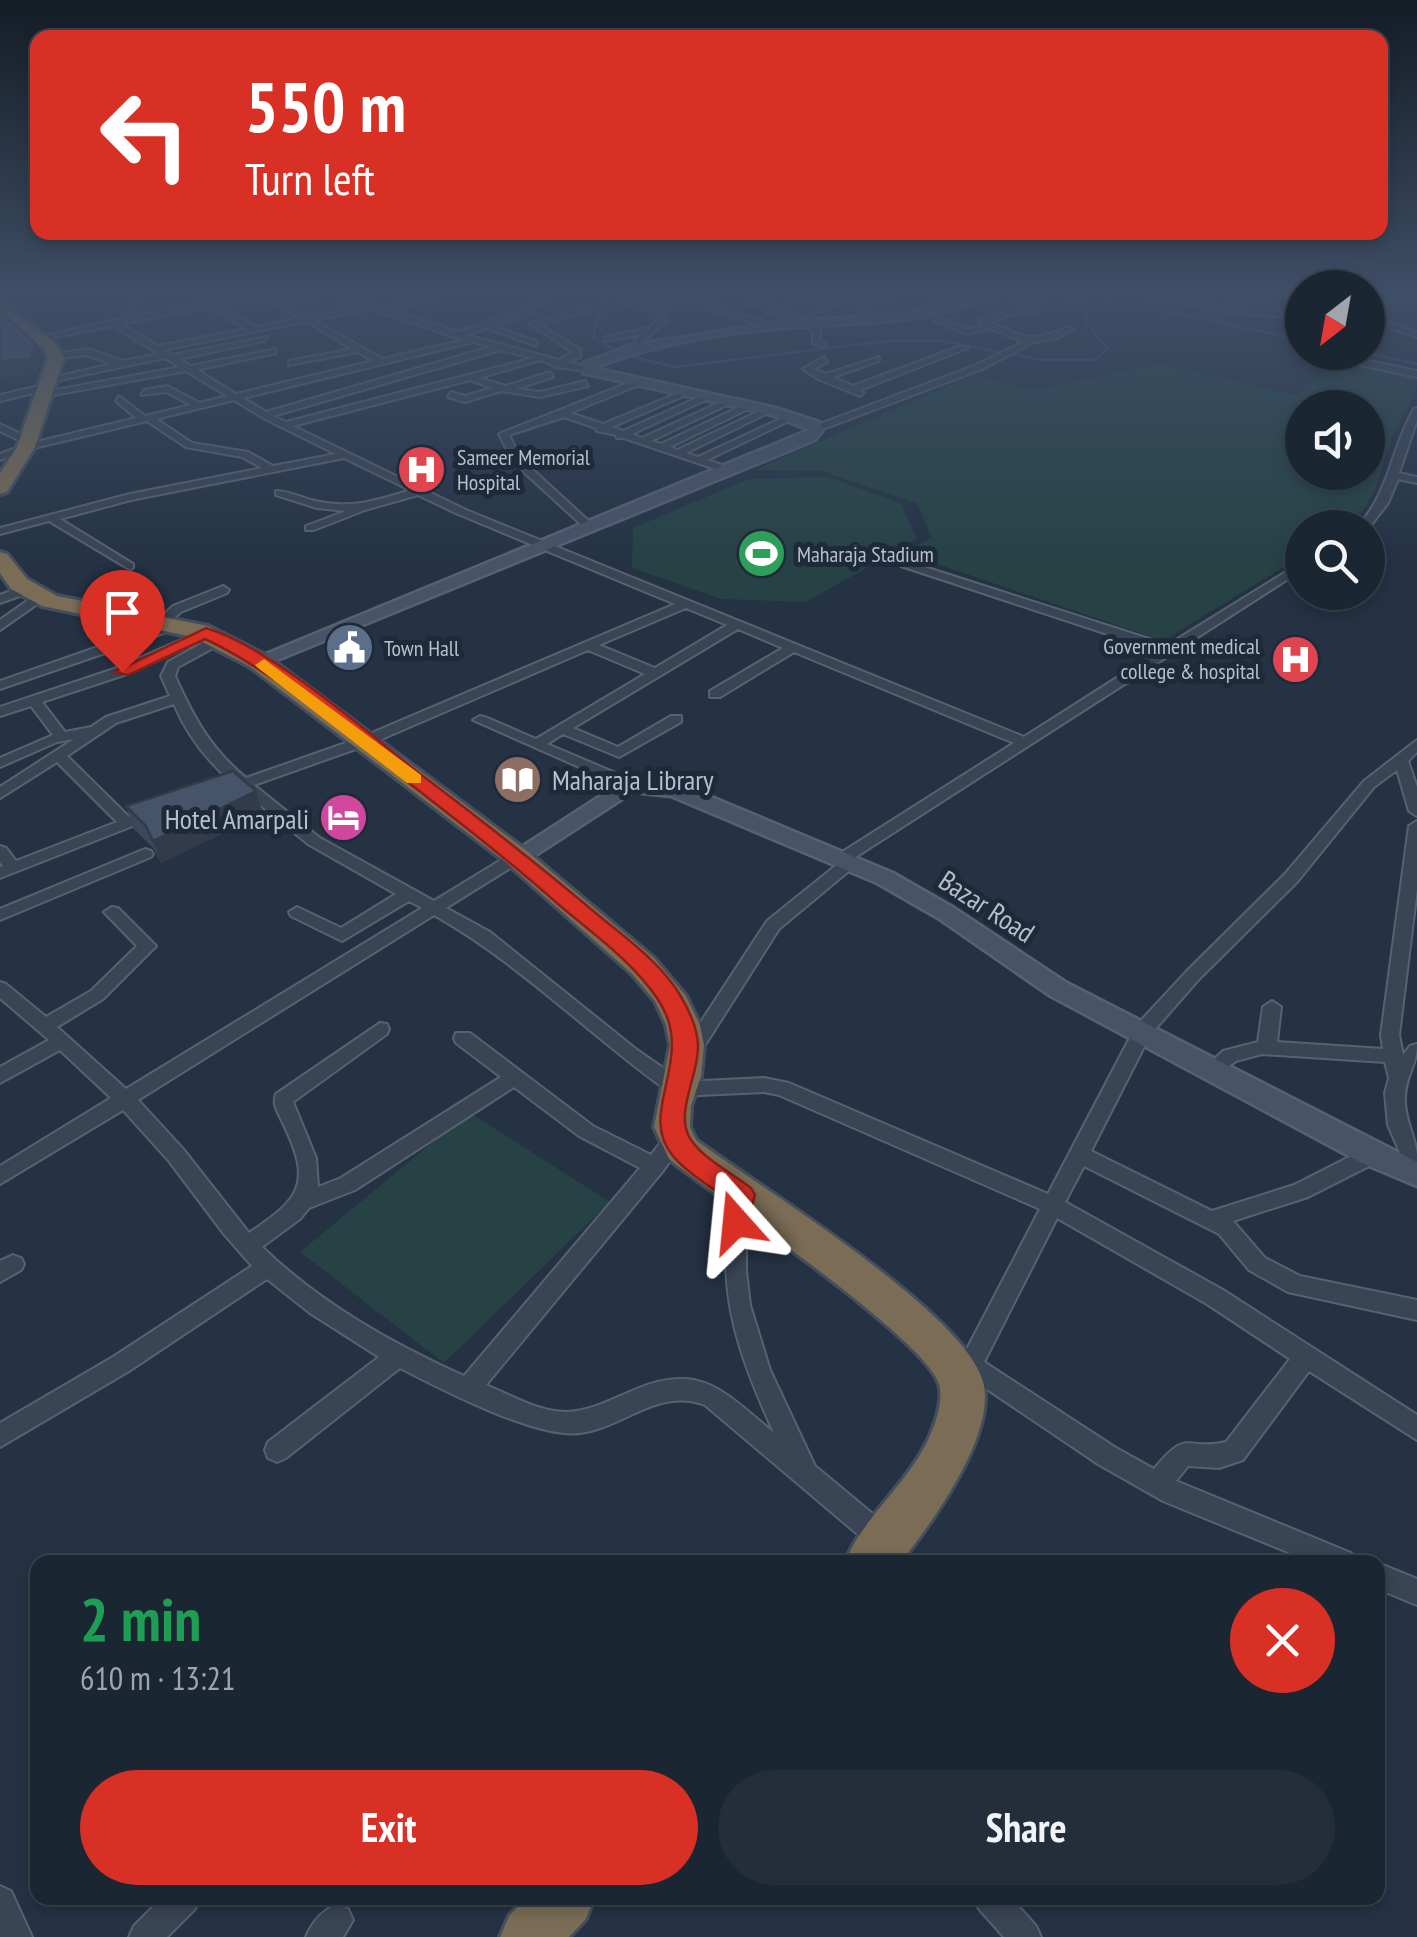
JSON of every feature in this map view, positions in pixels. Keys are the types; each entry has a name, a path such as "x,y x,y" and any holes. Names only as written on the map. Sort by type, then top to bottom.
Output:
{"highway":[{"path":"0,488 26,446 48,384"},
{"path":"10,578 73,607 169,623 212,636 258,660 517,857 644,966 669,996 683,1025 682,1075 666,1152 682,1149 803,1237 929,1338 967,1374 948,1446 925,1489 878,1552"},
{"path":"530,1937 560,1905"}],"street":[{"path":"0,409 62,384"},
{"path":"0,398 84,384"},
{"path":"213,384 418,491 542,546 1024,742"},
{"path":"0,457 26,446 291,384"},
{"path":"270,417 362,384"},
{"path":"270,417 377,384"},
{"path":"340,394 356,402 417,384"},
{"path":"434,384 440,386"},
{"path":"270,417 446,384"},
{"path":"491,384 547,397 571,384"},
{"path":"451,395 466,399 519,384"},
{"path":"589,526 517,460 504,439 507,433 632,384"},
{"path":"649,384 792,416 815,429 831,426 927,384"},
{"path":"837,384 884,401"},
{"path":"851,390 866,384"},
{"path":"584,422 666,388"},
{"path":"171,413 140,391 170,389 200,406"},
{"path":"600,428 686,393"},
{"path":"620,436 707,397"},
{"path":"119,399 190,445 245,454 272,470"},
{"path":"640,442 728,402"},
{"path":"660,448 749,406"},
{"path":"676,454 769,410"},
{"path":"1377,510 1386,499 1407,427 1417,411"},
{"path":"560,414 727,470"},
{"path":"696,461 792,416"},
{"path":"0,427 26,446"},
{"path":"258,660 810,437 815,429"},
{"path":"0,531 130,497 345,455"},
{"path":"1394,475 1417,480"},
{"path":"310,528 418,491"},
{"path":"280,494 312,506 360,510"},
{"path":"53,519 129,566"},
{"path":"905,564 1169,650"},
{"path":"682,1075 773,926 846,860 1285,577"},
{"path":"0,626 10,578"},
{"path":"2,681 169,623 177,610 223,590"},
{"path":"225,790 365,741 685,604"},
{"path":"536,744 736,625"},
{"path":"212,636 168,670 190,725 242,784 314,841 484,936 630,1054 682,1075 782,1088 1052,1205 1215,1297 1417,1429"},
{"path":"0,712 212,636"},
{"path":"590,646 655,673"},
{"path":"715,694 792,648"},
{"path":"0,794 119,716 178,698"},
{"path":"34,701 62,737"},
{"path":"562,729 619,753 676,719"},
{"path":"480,720 634,786"},
{"path":"0,763 62,737 96,730"},
{"path":"1412,750 1417,812"},
{"path":"1324,1555 1222,1516 1157,1484 967,1374 1144,1031 1193,974 1291,878 1368,784 1412,750"},
{"path":"60,756 126,822"},
{"name":"Bazar Road","path":"634,786 658,785 846,860 946,912 1058,988 1372,1154 1417,1172"},
{"path":"0,1176 634,786"},
{"path":"0,851 7,870 172,807"},
{"path":"1417,826 1390,1035 1398,1130 1417,1172"},
{"path":"0,915 145,854"},
{"path":"297,912 342,935 408,894"},
{"path":"0,1076 143,954 146,942 112,912"},
{"path":"0,988 124,1099 176,1154 247,1246 268,1267 374,1344 468,1388 562,1423 595,1418 660,1390 696,1388 713,1397 806,1475 878,1552"},
{"path":"1264,1048 1270,1038 1272,1007"},
{"path":"306,1201 308,1159 283,1099 380,1029"},
{"path":"463,1038 586,1131 666,1152 468,1388"},
{"path":"1213,1070 1230,1056 1264,1048 1395,1065 1417,1051"},
{"path":"247,1246 306,1201 348,1184 515,1077"},
{"path":"1078,1154 1212,1219 1241,1241 1258,1264 1296,1285 1417,1310"},
{"path":"1212,1219 1301,1191 1372,1154"},
{"path":"741,1195 733,1246 742,1332 806,1475"},
{"path":"0,1436 121,1364 268,1267"},
{"path":"277,1450 398,1356"},
{"path":"1157,1484 1182,1454 1219,1456 1234,1452 1306,1356"},
{"path":"1385,1579 1417,1592"},
{"path":"0,1902 16,1937"},
{"path":"145,1937 177,1905"},
{"path":"996,1905 1025,1937"}],"green space":[{"path":"951,384 1045,388 1061,384 1250,384 1285,393 1285,490 1374,490 1362,510 1285,510 1285,566 1163,641 905,553 931,537 918,504 822,471 754,470"},
{"path":"1310,384 1417,384 1385,458 1385,390 1302,390"},
{"name":"Maharaja Stadium","path":"827,477 901,503 917,539 806,602 721,599 632,568 633,528 749,479"},
{"path":"469,1112 610,1202 444,1363 300,1252"}],"building":[{"path":"233,771 256,791 153,841 146,826 126,806"}],"slow traffic":[{"path":"264,665 414,779"}],"place":[{"name":"Sameer Memorial Hospital","path":"422,470"},
{"name":"Maharaja Stadium","path":"762,554"},
{"name":"Town Hall","path":"349,648"},
{"name":"Government medical college & hospital","path":"1295,659"},
{"name":"Maharaja Library","path":"517,779"},
{"name":"Hotel Amarpali","path":"344,818"}],"route":[{"path":"122,672 206,633 237,648 307,695 517,857 644,966 669,996 683,1025 684,1076 673,1106 672,1128 682,1149 741,1195 736,1222"}]}
